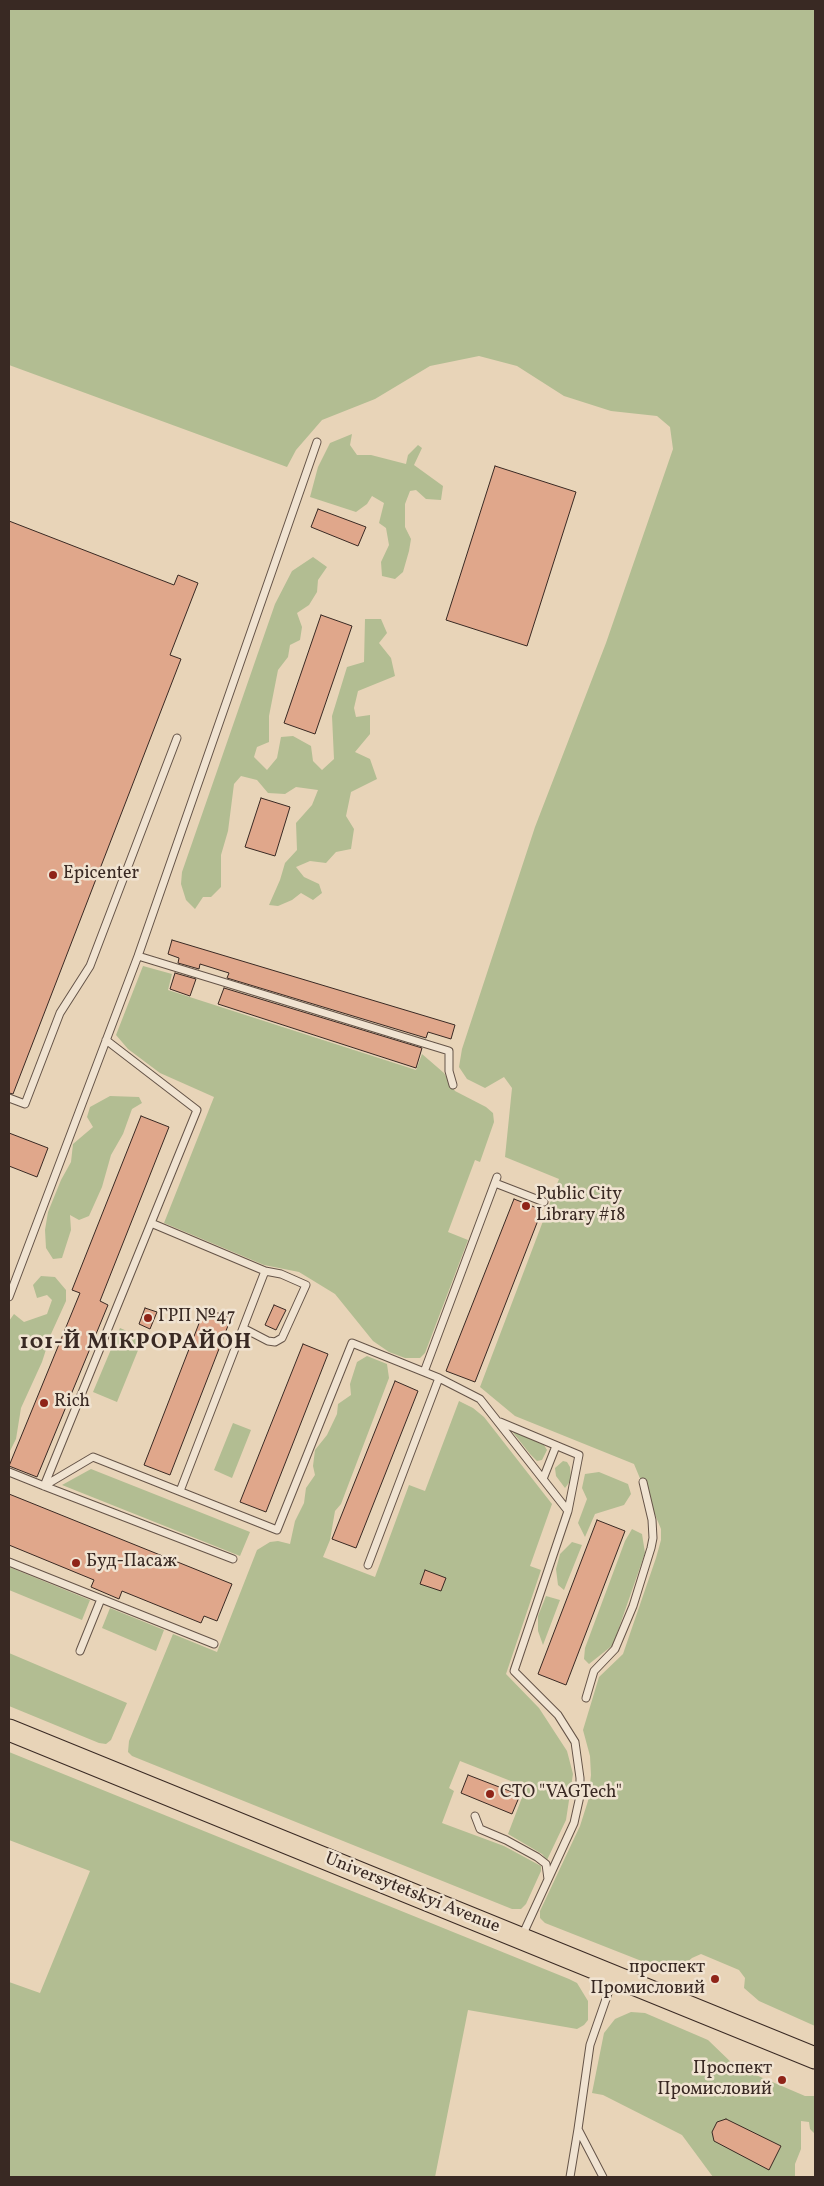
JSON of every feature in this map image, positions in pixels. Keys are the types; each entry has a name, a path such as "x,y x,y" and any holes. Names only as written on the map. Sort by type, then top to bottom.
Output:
{"main road":[{"name":"Universytetskyi Avenue","path":"9,1730 815,2058"}],"lane":[{"path":"9,1297 138,956 318,442"},
{"path":"9,1098 25,1104 60,1013 90,966 177,738"},
{"path":"138,956 449,1051 449,1072 453,1084"},
{"path":"44,1486 197,1110 106,1040"},
{"path":"424,1372 496,1180 544,1202"},
{"path":"151,1223 264,1271 280,1274 306,1285 282,1338 275,1342 268,1341 243,1328"},
{"path":"180,1492 264,1271"},
{"path":"44,1486 93,1458 277,1530 352,1343 439,1378 480,1400 568,1511"},
{"path":"368,1565 439,1378"},
{"path":"499,1422 579,1456 568,1511 514,1672 558,1715 575,1742 580,1778 580,1796 574,1823 521,1938"},
{"path":"543,1479 556,1446"},
{"path":"9,1472 233,1559"},
{"path":"586,1698 594,1671 615,1649 633,1606 651,1548 653,1538 652,1520 643,1482"},
{"path":"9,1562 214,1644"},
{"path":"80,1651 101,1598"},
{"path":"475,1816 480,1829 514,1844 546,1864 548,1879"},
{"path":"570,2177 590,2046 614,1976"},
{"path":"578,2129 603,2177"}],"green space":[{"path":"9,9 815,9 815,2026 759,2001 744,1988 745,1978 739,1970 701,1954 686,1963 653,1964 545,1923 540,1918 540,1911 580,1826 588,1801 591,1775 590,1756 583,1730 599,1677 623,1654 656,1558 661,1540 661,1529 634,1464 515,1416 480,1387 559,1179 505,1157 512,1088 504,1077 485,1088 467,1079 459,1067 462,1049 535,827 606,643 673,449 670,427 657,416 611,411 564,396 517,366 479,356 430,366 375,399 322,420 296,450 287,467 9,365"},
{"path":"352,434 350,445 357,455 371,455 406,464 408,455 418,445 422,448 414,465 443,486 441,500 426,499 416,490 410,491 405,504 405,527 411,539 409,551 403,572 395,579 382,576 381,562 389,545 386,528 379,523 384,503 372,496 367,504 356,512 310,497 318,467 330,443"},
{"path":"313,557 327,567 318,580 317,592 309,605 297,613 302,627 300,640 290,645 288,657 278,670 269,716 269,742 257,747 254,757 267,770 277,758 281,737 293,736 311,746 313,761 322,770 334,759 332,716 347,667 364,662 365,619 381,619 387,633 379,643 391,658 395,676 358,691 354,708 356,717 370,715 370,734 355,752 370,759 377,779 351,792 346,816 354,829 351,849 336,852 326,863 310,861 296,867 304,877 319,884 322,893 313,900 301,893 292,900 278,906 269,905 285,863 297,850 296,823 312,805 318,790 296,787 285,794 268,793 257,780 241,776 234,784 228,831 221,855 221,887 211,897 203,897 195,909 186,900 181,884 182,872 275,604 292,571"},
{"path":"143,966 172,974 168,990 416,1070 422,1054 444,1073 455,1091 486,1107 493,1113 494,1122 480,1162 475,1160 448,1232 468,1240 425,1353 420,1358 405,1358 389,1352 373,1341 335,1294 299,1272 264,1265 164,1223 214,1097 160,1073 128,1049 116,1035"},
{"path":"110,1096 139,1097 142,1103 132,1109 123,1134 111,1155 102,1187 89,1216 79,1220 70,1215 71,1230 62,1258 53,1259 46,1248 45,1230 48,1212 61,1180 71,1162 73,1144 93,1127 87,1117 90,1107"},
{"path":"41,1276 55,1277 66,1290 66,1301 51,1334 42,1362 21,1408 16,1439 9,1453 9,1321 14,1314 24,1322 47,1314 52,1300 47,1295 37,1298 33,1285"},
{"path":"120,1328 143,1338 117,1402 93,1392"},
{"path":"367,1356 387,1364 389,1378 341,1504 335,1511 330,1540 323,1557 375,1577 409,1485 425,1491 459,1401 473,1408 484,1417 552,1504 530,1566 541,1570 506,1674 539,1708 567,1751 573,1774 566,1820 547,1860 542,1854 508,1834 526,1787 460,1761 449,1788 454,1791 442,1823 504,1846 541,1866 541,1871 526,1904 521,1909 512,1909 132,1756 128,1752 129,1741 173,1634 217,1652 257,1550 270,1542 278,1541 290,1544 295,1521 304,1503 306,1488 315,1475 313,1466 315,1450 327,1435 337,1414 338,1404 351,1395 350,1384 357,1362"},
{"path":"233,1423 251,1430 232,1478 214,1470"},
{"path":"511,1430 544,1445 547,1450 542,1460 537,1461"},
{"path":"563,1461 567,1462 570,1467 571,1480 565,1488 556,1476 555,1468"},
{"path":"91,1469 250,1532 240,1556 62,1485"},
{"path":"599,1472 628,1484 631,1494 624,1505 595,1514 585,1537 578,1523 587,1499 582,1488 585,1474"},
{"path":"632,1529 642,1534 645,1553 613,1645 589,1664 584,1659 585,1648 625,1541"},
{"path":"572,1542 582,1545 564,1590 558,1585 556,1569 560,1554"},
{"path":"9,1567 90,1600 82,1620 9,1590"},
{"path":"546,1596 560,1600 543,1645 538,1631 538,1616"},
{"path":"110,1608 164,1630 156,1651 102,1628"},
{"path":"9,1653 127,1703 111,1740 106,1744 99,1743 9,1706"},
{"path":"9,1752 569,1979 577,1983 588,2001 588,2020 577,2029 468,2010 435,2177 9,2177 9,1982 40,1993 90,1871 9,1840"},
{"path":"631,2012 645,2013 708,2040 735,2066 805,2096 815,2096 815,2134 810,2129 809,2122 801,2121 801,2149 795,2164 795,2177 713,2177 682,2135 603,2095 592,2093 604,2033 615,2019"}],"building":[{"path":"495,466 576,492 527,646 446,620"},
{"path":"318,509 366,527 358,546 311,527"},
{"name":"Epicenter","path":"9,521 174,585 178,575 198,583 170,655 181,659 13,1094 9,1093"},
{"path":"321,615 352,626 315,734 284,723"},
{"path":"261,798 290,807 275,856 245,847"},
{"path":"172,940 455,1025 451,1039 428,1032 426,1038 227,978 229,973 200,964 199,969 178,963 179,958 168,954"},
{"path":"175,973 196,979 190,996 170,989"},
{"path":"224,988 422,1048 416,1068 218,1004"},
{"path":"141,1116 169,1127 100,1301 108,1305 37,1477 9,1466 80,1293 72,1290"},
{"path":"9,1133 48,1148 37,1177 9,1166"},
{"path":"514,1199 542,1210 475,1382 446,1371"},
{"path":"274,1305 286,1310 276,1330 265,1325"},
{"name":"ГРП №47","path":"145,1308 157,1312 150,1329 139,1324"},
{"path":"205,1308 231,1318 170,1475 144,1465"},
{"path":"303,1344 328,1354 266,1512 240,1502"},
{"path":"395,1381 418,1391 356,1548 332,1539"},
{"path":"9,1494 232,1584 217,1621 204,1616 201,1623 122,1591 119,1599 91,1587 94,1580 9,1545"},
{"path":"597,1520 625,1531 566,1685 538,1674"},
{"path":"425,1570 446,1578 441,1591 420,1584"},
{"name":"СТО \"VAGTech\"","path":"468,1775 520,1795 512,1814 461,1793"},
{"path":"726,2119 781,2146 769,2170 714,2141 712,2132 717,2122"}],"place":[{"name":"Epicenter","path":"53,875"},
{"name":"Public City Library #18","path":"526,1206"},
{"name":"ГРП №47","path":"148,1318"},
{"name":"Rich","path":"44,1403"},
{"name":"Буд-Пасаж","path":"76,1563"},
{"name":"СТО \"VAGTech\"","path":"490,1794"},
{"name":"проспект Промисловий","path":"715,1979"},
{"name":"Проспект Промисловий","path":"782,2080"}],"district":[{"name":"101-Й МІКРОРАЙОН","path":"136,1344"}]}
